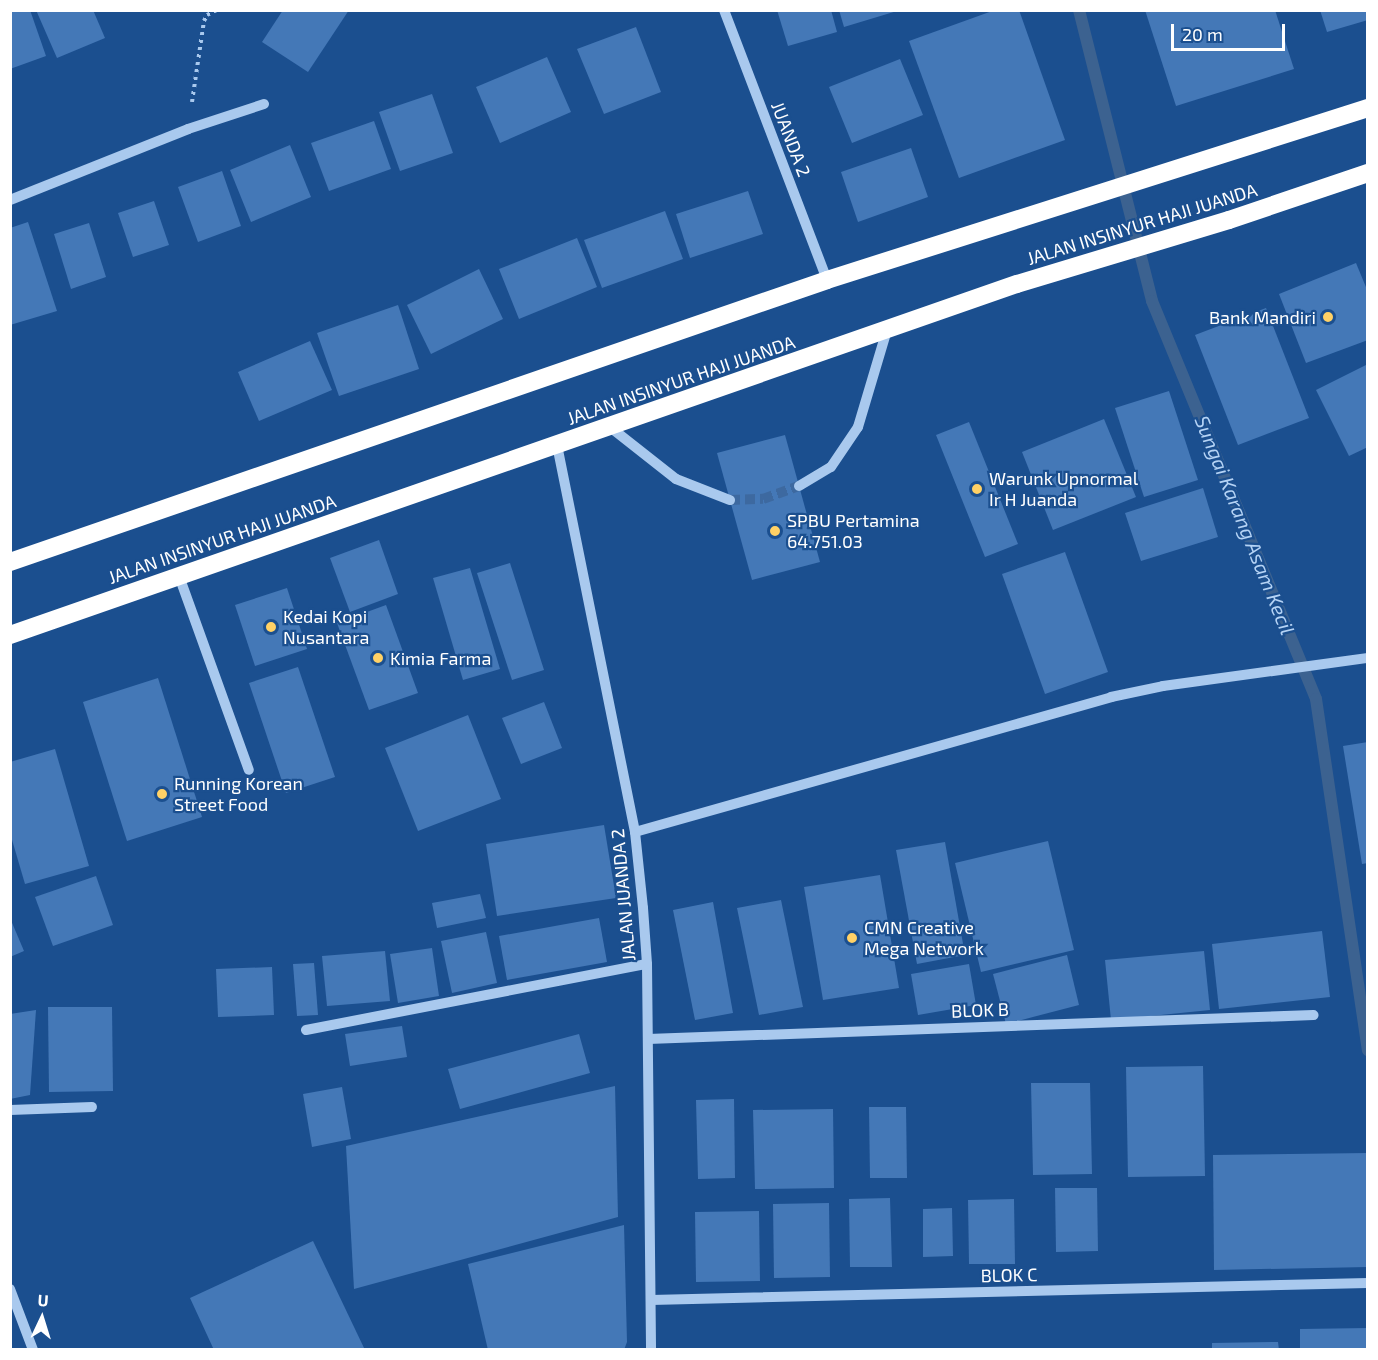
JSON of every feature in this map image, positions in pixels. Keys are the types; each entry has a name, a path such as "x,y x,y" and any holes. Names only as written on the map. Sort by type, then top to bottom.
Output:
{"highway":[{"path":"10,562 827,280 1368,108"},
{"name":"JALAN INSINYUR HAJI JUANDA","path":"10,634 1017,284 1229,220 1368,173"}],"street":[{"name":"JUANDA 2","path":"724,10 827,280"},
{"path":"10,200 188,129 264,104"},
{"path":"799,486 831,467 858,427 887,330"},
{"path":"610,427 676,479 730,500"},
{"name":"JALAN JUANDA 2","path":"557,445 635,832 647,964 651,1350"},
{"path":"179,576 249,770"},
{"path":"635,832 1111,697 1163,686 1325,662 1368,658"},
{"path":"306,1030 647,964"},
{"name":"BLOK B","path":"648,1039 1314,1015"},
{"path":"10,1110 92,1107"},
{"name":"BLOK C","path":"651,1300 1368,1282"},
{"path":"10,1290 33,1350"}],"path":[{"path":"188,129 204,21 207,15 217,10"}],"building":[{"path":"10,10 30,10 46,56 10,69"},
{"path":"36,10 93,10 105,38 57,58"},
{"path":"283,10 349,10 308,72 262,42"},
{"path":"777,10 831,10 837,32 788,46"},
{"path":"839,10 896,10 897,11 844,27"},
{"path":"995,10 1019,10 1065,140 959,178 909,41"},
{"path":"1145,10 1275,10 1294,69 1176,106"},
{"path":"1320,10 1368,10 1368,20 1327,32"},
{"path":"636,27 661,92 604,114 577,49"},
{"path":"547,57 571,112 500,143 476,87"},
{"path":"900,59 923,115 852,143 829,87"},
{"path":"432,94 453,153 400,171 379,112"},
{"path":"374,121 391,169 329,191 311,143"},
{"path":"290,145 311,197 251,222 230,170"},
{"path":"911,148 928,197 858,222 841,172"},
{"path":"222,171 241,226 198,242 178,187"},
{"path":"748,191 763,234 690,258 676,214"},
{"path":"154,201 169,245 133,257 118,213"},
{"path":"665,211 683,259 602,288 584,240"},
{"path":"28,222 57,311 10,325 10,228"},
{"path":"89,223 106,277 71,289 54,234"},
{"path":"577,238 597,287 519,319 499,269"},
{"name":"Bank Mandiri","path":"1356,263 1368,292 1368,340 1306,363 1279,294"},
{"path":"479,269 503,319 431,354 407,305"},
{"path":"398,305 419,369 339,396 317,333"},
{"path":"1266,308 1309,418 1238,445 1195,335"},
{"path":"310,341 332,390 259,421 238,372"},
{"path":"1368,364 1368,447 1349,456 1316,390"},
{"path":"1169,391 1198,480 1144,497 1115,408"},
{"path":"1104,419 1136,497 1053,530 1022,452"},
{"name":"Warunk Upnormal Ir H Juanda","path":"969,422 1018,544 985,557 936,435"},
{"name":"SPBU Pertamina 64.751.03","path":"785,435 820,562 752,580 717,453"},
{"path":"1203,488 1218,537 1141,561 1125,513"},
{"path":"379,540 398,594 350,612 330,558"},
{"path":"1065,552 1108,672 1045,694 1002,574"},
{"path":"510,563 544,670 512,680 477,573"},
{"path":"470,568 500,669 463,680 433,578"},
{"name":"Kedai Kopi Nusantara","path":"287,588 307,649 255,666 235,605"},
{"name":"Kimia Farma","path":"386,605 418,693 369,710 337,623"},
{"path":"298,667 335,777 286,793 249,683"},
{"path":"158,678 202,817 127,841 83,702"},
{"path":"544,702 562,748 521,764 502,718"},
{"path":"468,715 501,799 418,831 385,748"},
{"path":"1368,742 1368,863 1362,864 1343,746"},
{"path":"55,749 89,866 25,884 10,833 10,762"},
{"path":"604,825 616,898 497,916 486,844"},
{"path":"1048,841 1074,950 981,972 955,863"},
{"path":"945,842 965,955 917,964 896,850"},
{"name":"CMN Creative Mega Network","path":"880,875 899,988 823,1000 804,887"},
{"path":"96,876 113,925 53,946 35,897"},
{"path":"480,894 486,918 437,928 432,903"},
{"path":"781,900 803,1007 759,1015 737,908"},
{"path":"713,902 733,1013 695,1020 673,910"},
{"path":"10,918 24,951 10,957"},
{"path":"599,918 607,962 507,980 499,936"},
{"path":"1322,931 1330,997 1219,1009 1212,944"},
{"path":"486,932 497,983 452,993 441,941"},
{"path":"432,948 439,996 398,1003 390,954"},
{"path":"385,951 390,1001 327,1006 322,956"},
{"path":"1204,951 1210,1010 1111,1020 1105,960"},
{"path":"1067,955 1079,1005 1006,1024 993,974"},
{"path":"314,963 318,1015 297,1016 293,964"},
{"path":"969,964 976,1005 918,1015 911,974"},
{"path":"272,967 274,1015 218,1017 216,969"},
{"path":"48,1007 112,1007 113,1091 49,1092"},
{"path":"36,1010 30,1095 10,1099 10,1014"},
{"path":"402,1026 407,1057 350,1066 345,1034"},
{"path":"579,1034 590,1073 460,1109 448,1069"},
{"path":"1203,1066 1205,1176 1128,1177 1126,1067"},
{"path":"1031,1083 1090,1083 1092,1174 1033,1175"},
{"path":"615,1086 618,1217 354,1289 346,1146"},
{"path":"342,1087 351,1139 312,1147 303,1094"},
{"path":"734,1099 735,1178 698,1179 696,1100"},
{"path":"869,1107 906,1107 907,1178 870,1178"},
{"path":"833,1109 834,1188 755,1189 753,1110"},
{"path":"1368,1153 1368,1267 1214,1270 1213,1155"},
{"path":"1055,1188 1097,1188 1098,1251 1056,1252"},
{"path":"890,1198 892,1267 850,1267 849,1199"},
{"path":"1014,1199 1015,1264 969,1264 968,1200"},
{"path":"829,1203 830,1277 774,1278 773,1204"},
{"path":"952,1208 953,1256 923,1257 923,1209"},
{"path":"759,1211 760,1281 696,1282 695,1212"},
{"path":"624,1225 627,1342 624,1350 488,1350 468,1264"},
{"path":"313,1241 365,1350 214,1350 190,1298"},
{"path":"1368,1328 1368,1350 1300,1350 1300,1329"},
{"path":"1278,1342 1279,1350 1212,1350 1212,1343"}],"waterway":[{"name":"Sungai Karang Asam Kecil","path":"1079,10 1152,301 1316,699 1368,1050"}],"tunnel":[{"path":"730,500 763,499 799,486"}],"place":[{"name":"Bank Mandiri","path":"1328,317"},
{"name":"Warunk Upnormal Ir H Juanda","path":"977,489"},
{"name":"SPBU Pertamina 64.751.03","path":"775,531"},
{"name":"Kedai Kopi Nusantara","path":"271,627"},
{"name":"Kimia Farma","path":"378,658"},
{"name":"Running Korean Street Food","path":"162,794"},
{"name":"CMN Creative Mega Network","path":"852,938"}]}
